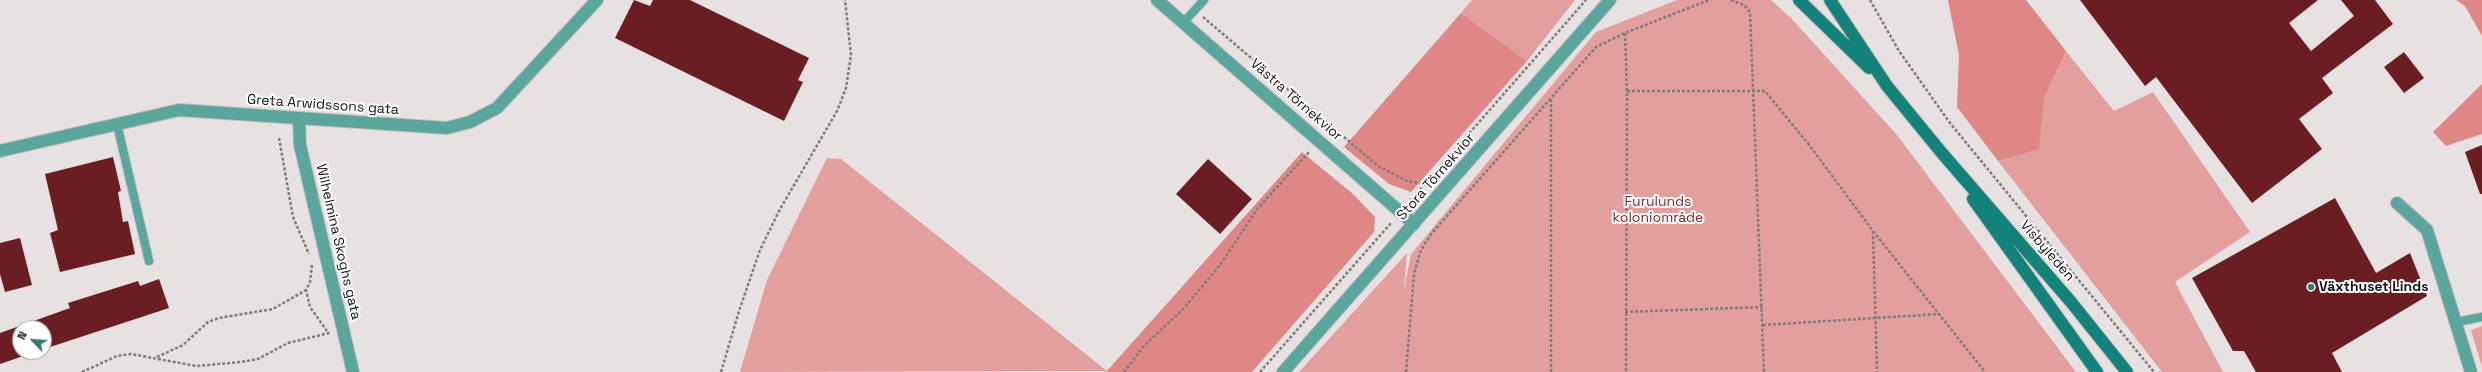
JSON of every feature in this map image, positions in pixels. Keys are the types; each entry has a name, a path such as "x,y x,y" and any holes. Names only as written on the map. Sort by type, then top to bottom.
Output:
{"main road":[{"name":"Visbyleden","path":"1799,0 1887,86"},
{"name":"Visbyleden","path":"1830,0 1887,86 1941,152 2071,302 2127,372"},
{"name":"Visbyleden","path":"1941,152 2097,372"}],"street":[{"name":"Greta Arwidssons gata","path":"0,151 180,110 447,128 470,122 497,108 598,0"},
{"name":"Västra Törnekvior","path":"1157,0 1414,224"},
{"name":"Stora Törnekvior","path":"1283,372 1610,0"},
{"name":"Wilhelmina Skoghs gata","path":"299,119 300,145 353,372"},
{"path":"2397,203 2427,230 2457,322 2471,372"}],"lane":[{"path":"1183,23 1204,0"},
{"path":"117,124 149,261"},
{"path":"2457,322 2482,317"}],"path":[{"path":"721,372 739,311 760,250 779,211 837,110 846,88 852,55 845,0"},
{"path":"1260,372 1586,0"},
{"path":"1406,372 1410,302 1414,274 1421,250 1432,233 1596,47 1625,33 1709,0"},
{"path":"1731,0 1744,5 1750,12 1764,372"},
{"path":"1870,0 1899,51 1950,123 2154,372"},
{"path":"1195,9 1378,166 1408,181 1424,184"},
{"path":"1625,33 1627,91 1625,312 1626,372"},
{"path":"1627,91 1766,91 1810,146 1873,231 1985,372"},
{"path":"1551,97 1551,372"},
{"path":"156,358 183,345 208,322 220,318 273,309 306,290 310,282 312,265 310,254 293,217 279,138"},
{"path":"1124,372 1143,347 1186,307 1220,265 1258,208 1320,141"},
{"path":"1873,231 1877,372"},
{"path":"306,290 310,307 329,333"},
{"path":"1625,312 1762,307"},
{"path":"1763,325 1939,314"},
{"path":"82,372 117,356 131,354 196,366 258,359 288,343 329,333 345,338"}],"green space":[{"path":"1472,0 1575,0 1527,61 1461,13"},
{"name":"Furulunds koloniområde","path":"1677,0 1771,0 1792,19 1897,135 2076,372 1299,372 1407,253 1404,289 1411,254 1596,32"},
{"path":"2066,51 2114,111 2153,92 2250,232 2175,282 2223,372 2162,372 1998,161 2039,148 2045,96"},
{"path":"827,158 841,159 1107,371 740,372 767,280"},
{"path":"2482,326 2482,367 2471,330"}],"shaded area":[{"path":"1948,0 2026,0 2066,51 2045,96 2039,149 1998,161 1957,107 1959,55"},
{"path":"2456,0 2482,0 2482,36 2465,6"},
{"path":"1461,13 1527,61 1411,192 1389,184 1344,147"},
{"path":"2482,84 2482,134 2446,146 2433,132"},
{"path":"1302,152 1353,194 1375,217 1374,232 1252,372 1106,372"}],"building":[{"path":"634,0 650,6 653,0 690,0 809,58 798,80 803,82 784,121 615,38"},
{"path":"2080,0 2318,0 2289,23 2311,51 2354,16 2341,0 2375,0 2393,24 2322,78 2333,93 2299,119 2322,149 2252,203 2156,77 2145,86"},
{"path":"2404,52 2424,78 2404,93 2384,67"},
{"path":"2482,145 2482,194 2480,194 2465,152"},
{"path":"113,157 121,191 118,192 123,222 128,221 135,254 60,272 50,233 58,230 45,174"},
{"path":"1208,159 1252,199 1220,234 1176,194"},
{"name":"Växthuset Linds","path":"2335,198 2376,273 2410,253 2427,296 2332,353 2342,372 2256,372 2244,351 2233,351 2192,278"},
{"path":"20,238 32,285 5,292 0,274 0,243"},
{"path":"159,279 169,308 52,346 52,320 36,320 70,308 68,303 138,281 140,286"},
{"path":"12,329 12,360 0,364 0,333"}],"place":[{"name":"Växthuset Linds","path":"2311,287"}]}
